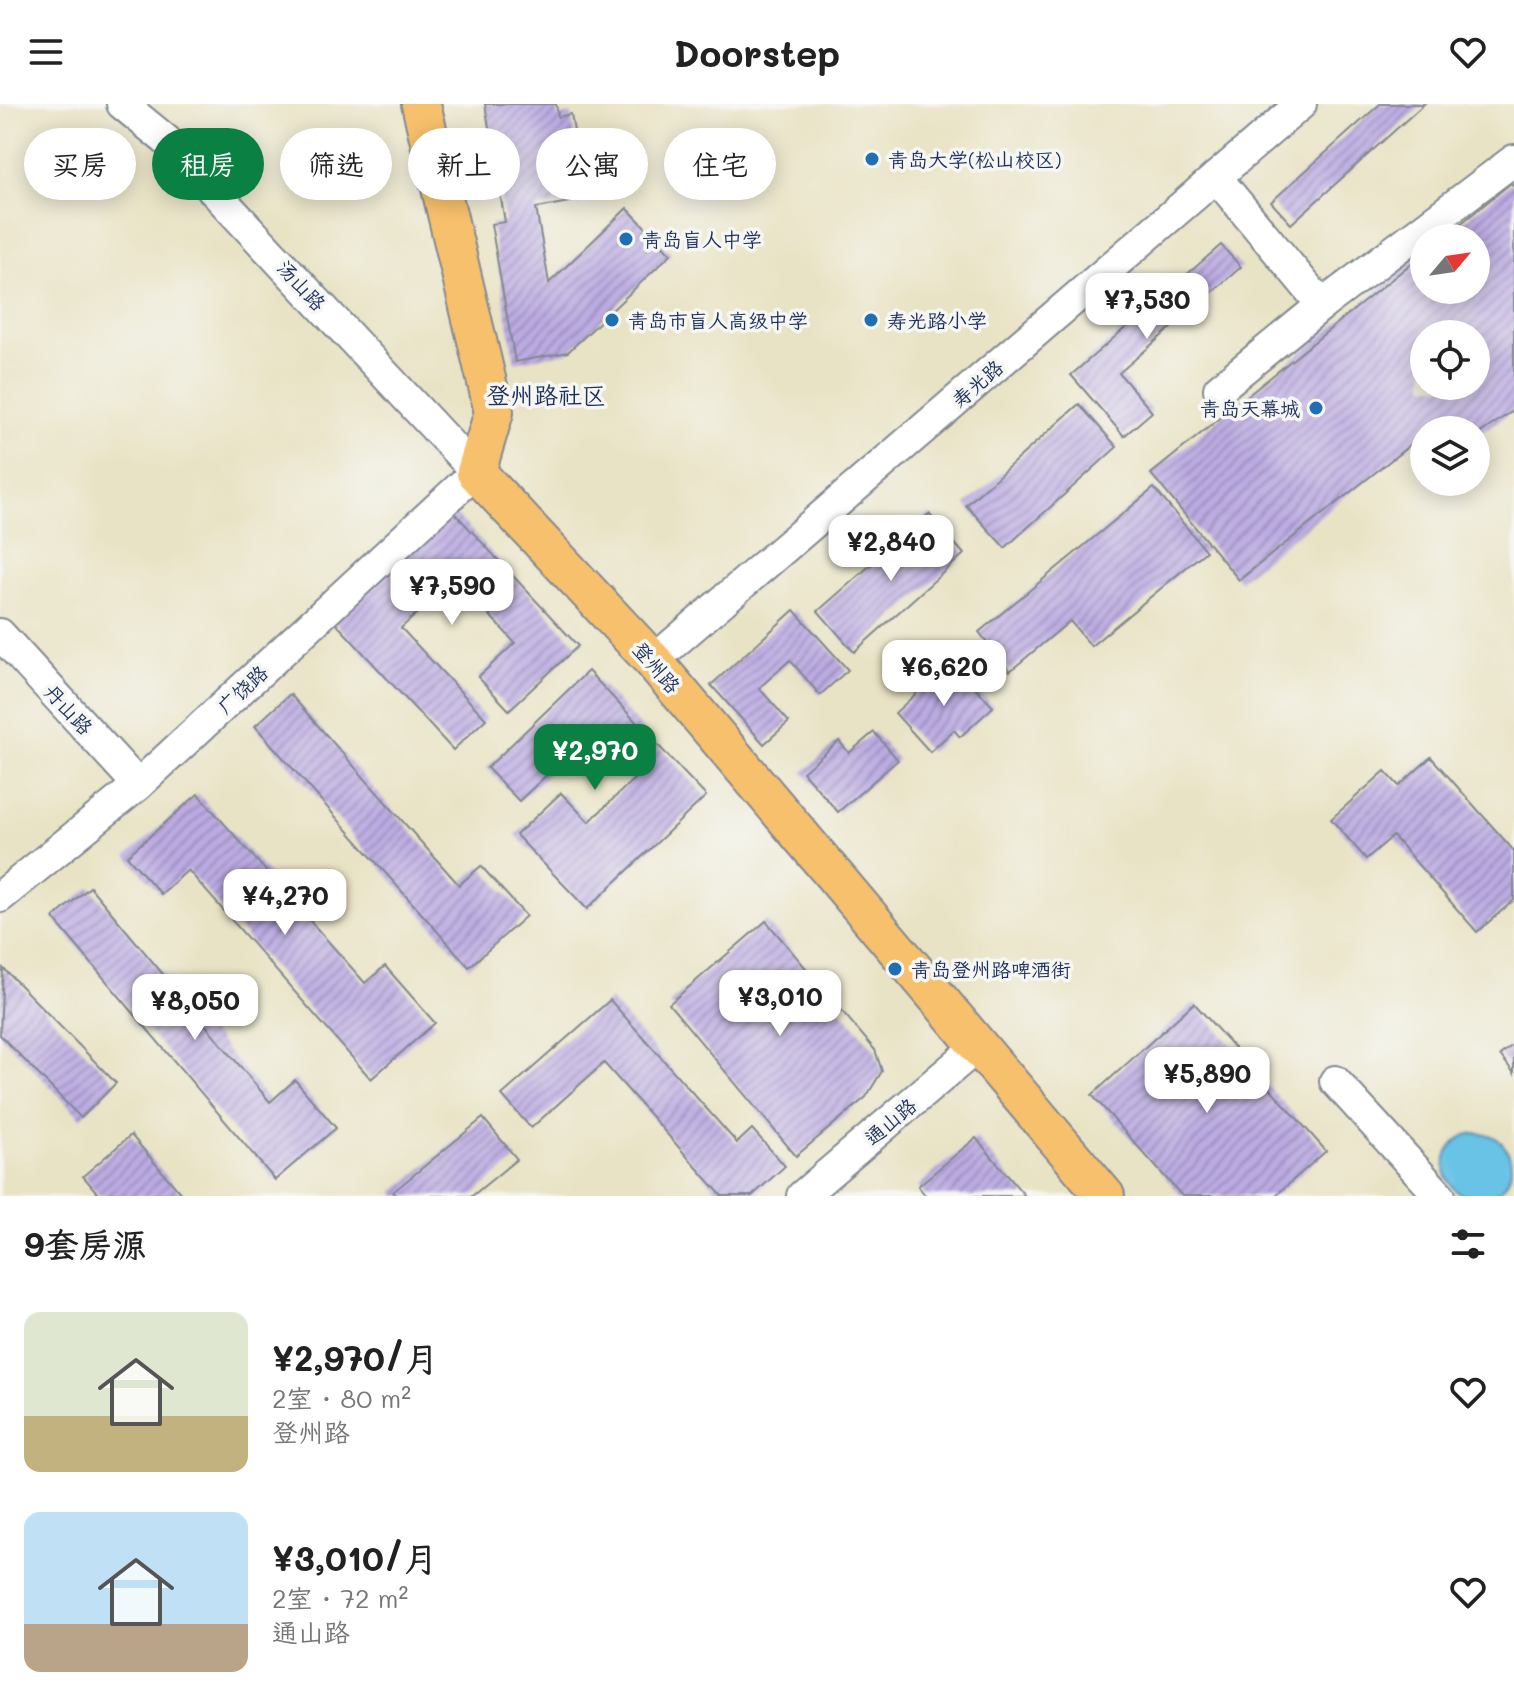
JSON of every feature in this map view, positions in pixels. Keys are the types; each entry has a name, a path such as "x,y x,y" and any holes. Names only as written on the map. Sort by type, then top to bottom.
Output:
{"main road":[{"path":"421,104 494,412 476,472"},
{"name":"登州路","path":"476,472 653,661 1105,1196"}],"street":[{"name":"汤山路","path":"122,104 166,140 476,472"},
{"name":"寿光路","path":"653,661 1301,104"},
{"path":"1219,389 1322,305 1514,160"},
{"path":"1216,177 1322,305"},
{"name":"广饶路","path":"0,897 138,785 476,472"},
{"name":"丹山路","path":"0,634 138,785"},
{"name":"通山路","path":"802,1196 978,1046"},
{"path":"1335,1081 1440,1196"}],"water":[{"path":"1465,1135 1491,1135 1506,1148 1510,1160 1509,1179 1493,1196 1463,1196 1447,1179 1447,1153"}],"building":[{"name":"青岛盲人中学","path":"485,104 556,104 558,117 571,114 573,128 536,128 536,200 580,200 536,208 549,283 627,208 671,254 568,352 515,362 491,224 505,222 501,200 520,200 520,128 489,128"},
{"path":"1380,104 1424,104 1291,224 1271,202"},
{"path":"1511,183 1514,186 1514,410 1490,426 1490,416 1410,416 1410,445 1239,580 1151,474 1410,264 1410,304 1490,304 1490,224 1460,224"},
{"path":"1221,245 1241,267 1119,373 1152,412 1124,436 1071,375"},
{"path":"1079,404 1117,447 1005,548 966,505"},
{"path":"1154,488 1206,551 1091,646 1070,621 1010,671 979,632"},
{"path":"451,509 578,646 509,710 478,677 515,643 456,578 401,628 486,719 453,750 332,619"},
{"path":"929,514 964,554 854,652 818,611"},
{"path":"794,610 848,670 820,695 790,660 759,688 789,722 764,744 711,685"},
{"path":"955,665 993,707 960,737 954,730 930,752 895,713 943,669 947,672"},
{"path":"588,671 706,796 587,909 516,835 561,793 589,822 637,776 594,730 519,801 487,768"},
{"path":"290,694 459,885 481,866 526,916 469,967 255,726"},
{"path":"874,732 898,760 838,812 803,772 839,741 849,753"},
{"path":"1431,757 1514,851 1514,900 1477,932 1393,836 1366,859 1331,819 1385,771 1399,786"},
{"path":"198,794 365,983 385,966 435,1023 371,1079 188,870 161,894 127,856"},
{"path":"90,887 270,1102 295,1080 336,1128 275,1180 53,918"},
{"path":"766,921 875,1050 882,1071 866,1097 796,1156 669,1004"},
{"path":"3,968 116,1083 81,1118 0,1035"},
{"path":"610,1000 737,1143 752,1129 785,1166 752,1196 722,1196 604,1063 531,1128 502,1095"},
{"path":"1194,1003 1326,1151 1275,1196 1182,1196 1092,1095"},
{"path":"1514,1044 1514,1073 1500,1055"},
{"path":"483,1118 517,1159 472,1196 397,1196 393,1192"},
{"path":"131,1135 183,1196 100,1196 83,1176"},
{"path":"976,1138 1025,1196 926,1196 918,1186"}],"place":[{"name":"青岛大学(松山校区)","path":"872,159"},
{"name":"青岛盲人中学","path":"626,239"},
{"name":"青岛市盲人高级中学","path":"612,320"},
{"name":"寿光路小学","path":"871,320"},
{"name":"青岛天幕城","path":"1316,408"},
{"name":"青岛登州路啤酒街","path":"895,969"}],"district":[{"name":"登州路社区","path":"546,394"}]}
